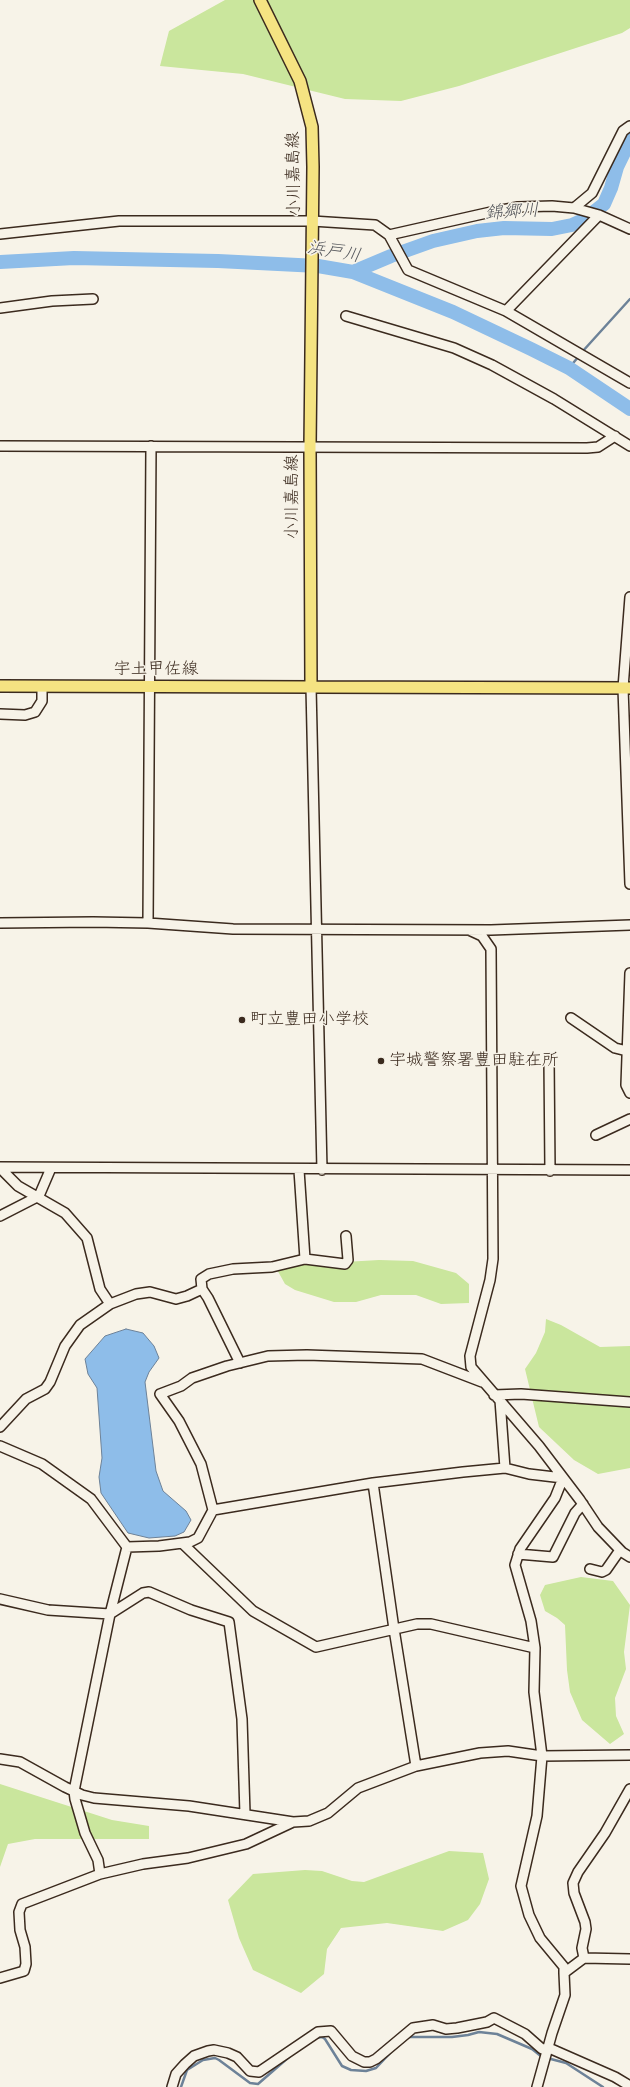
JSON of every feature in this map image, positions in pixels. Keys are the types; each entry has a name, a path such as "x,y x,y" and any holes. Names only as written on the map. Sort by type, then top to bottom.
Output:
{"main road":[{"name":"小川嘉島線","path":"260,0 300,81 312,128 310,447 312,687"},
{"name":"宇土甲佐線","path":"0,686 312,687"},
{"path":"312,687 626,688"}],"street":[{"path":"574,208 592,194 623,131 630,126"},
{"path":"391,237 458,219 518,208 552,206 574,208 599,215 630,229"},
{"path":"506,311 599,215"},
{"path":"0,234 119,221 312,221 375,225 391,237 408,270 506,311 630,383"},
{"path":"0,308 52,301 93,299"},
{"path":"346,316 454,348 486,362 554,398 630,446"},
{"path":"0,446 598,448 614,436"},
{"path":"148,923 151,446"},
{"path":"630,598 626,688 630,884"},
{"path":"0,714 25,715 35,712 42,701 42,686"},
{"path":"312,687 322,1170"},
{"path":"0,923 148,923 233,929 316,928 469,930 630,925"},
{"path":"469,930 482,936 491,949 492,1259 490,1280 470,1356 471,1367 483,1383 539,1446 583,1504 598,1527 620,1550 630,1557"},
{"path":"630,973 626,1085 630,1093"},
{"path":"571,1018 615,1048 627,1051"},
{"path":"549,1059 550,1171"},
{"path":"596,1135 630,1119"},
{"path":"0,1168 492,1171 630,1170"},
{"path":"0,1168 18,1186 39,1196 65,1214 87,1238 100,1289 110,1304"},
{"path":"0,1216 39,1196 51,1168"},
{"path":"299,1170 305,1259"},
{"path":"240,1362 202,1289 201,1280 210,1274 233,1268 272,1267 305,1259 345,1264 348,1260 346,1236"},
{"path":"0,1427 26,1400 45,1389 65,1346 80,1324 110,1304 136,1294 150,1292 176,1299 202,1289"},
{"path":"127,1547 159,1546 182,1543 198,1538 213,1510 201,1464 179,1421 160,1394 181,1386 192,1378 240,1362 268,1356 307,1355 422,1359 483,1383"},
{"path":"497,1397 521,1394 630,1402"},
{"path":"497,1397 505,1468"},
{"path":"0,1446 42,1464 91,1499 127,1547"},
{"path":"213,1510 373,1483 505,1468 528,1474 563,1478"},
{"path":"537,2087 552,2033 565,1995 564,1967 540,1938 529,1915 521,1886 537,1816 542,1756 534,1692 535,1648 531,1621 515,1565 520,1549 556,1498 563,1478"},
{"path":"373,1483 416,1766"},
{"path":"518,1554 553,1558 575,1513 583,1504"},
{"path":"182,1543 253,1611 316,1647 417,1624 431,1624 535,1648"},
{"path":"100,1874 98,1860 85,1833 74,1791 110,1614 127,1547"},
{"path":"590,1569 602,1572 606,1570 620,1550"},
{"path":"0,1599 48,1610 110,1614 143,1593 149,1592 191,1610 229,1622 242,1719 245,1814"},
{"path":"0,1759 20,1762 74,1791 94,1798 189,1806 293,1822 309,1821 328,1813 358,1788 416,1766 480,1753 508,1751 542,1756 630,1755"},
{"path":"584,1958 582,1948 586,1929 574,1893 573,1883 578,1872 605,1833 630,1789"},
{"path":"0,1978 24,1971 26,1964 25,1947 20,1930 19,1912 22,1904 100,1874 143,1864 188,1858 246,1844 293,1822"},
{"path":"564,1973 584,1958 630,1959"},
{"path":"172,2087 176,2074 194,2056 214,2050 228,2053 237,2057 250,2071 259,2072 318,2032 331,2031 352,2056 364,2062 376,2059 399,2038 413,2028 433,2025 446,2029 457,2028 487,2022 494,2018 525,2034 542,2049 549,2048 615,2077 630,2086"}],"green space":[{"path":"225,0 630,0 630,28 622,33 459,86 401,101 345,99 243,74 160,66 169,31"},
{"path":"379,1260 413,1261 456,1273 469,1284 469,1303 441,1304 416,1295 381,1295 356,1302 334,1302 295,1290 285,1284 275,1266"},
{"path":"546,1319 561,1325 600,1347 630,1346 630,1468 598,1474 574,1460 539,1427 525,1369 536,1353 545,1332"},
{"path":"581,1577 613,1581 630,1605 624,1652 626,1669 615,1698 616,1716 624,1734 610,1744 582,1720 570,1692 567,1670 565,1625 545,1611 540,1595 545,1585"},
{"path":"0,1784 112,1820 149,1826 149,1839 35,1839 8,1844 0,1867"},
{"path":"449,1851 483,1853 489,1879 480,1904 468,1920 443,1931 387,1923 341,1928 327,1949 324,1974 301,1993 253,1970 239,1938 228,1900 253,1874 305,1870 322,1871 352,1881 364,1882"}],"water":[{"path":"126,1329 143,1333 154,1346 159,1358 149,1372 145,1382 156,1471 163,1491 186,1511 191,1520 184,1532 175,1536 149,1538 128,1533 101,1493 99,1477 102,1458 97,1388 88,1374 85,1359 105,1336"}],"waterway":[{"name":"錦郷川","path":"353,272 433,241 477,231 504,228 552,229 572,225 585,219 604,204 611,188 617,167 630,140"},
{"name":"浜戸川","path":"0,262 74,258 218,261 318,266 353,272 453,312 531,349 569,368 630,409"},
{"path":"582,352 630,299"},
{"path":"569,368 579,356"},
{"path":"409,2037 452,2037 479,2032 497,2034 532,2049 542,2057"},
{"path":"315,2038 322,2037 325,2039 342,2066 351,2070 366,2071 376,2068 394,2049"},
{"path":"181,2087 187,2070 203,2060 215,2058 250,2083 258,2084 289,2057"},
{"path":"547,2058 566,2063 603,2087"}],"place":[{"name":"町立豊田小学校","path":"242,1020"},
{"name":"宇城警察署豊田駐在所","path":"381,1061"}]}
